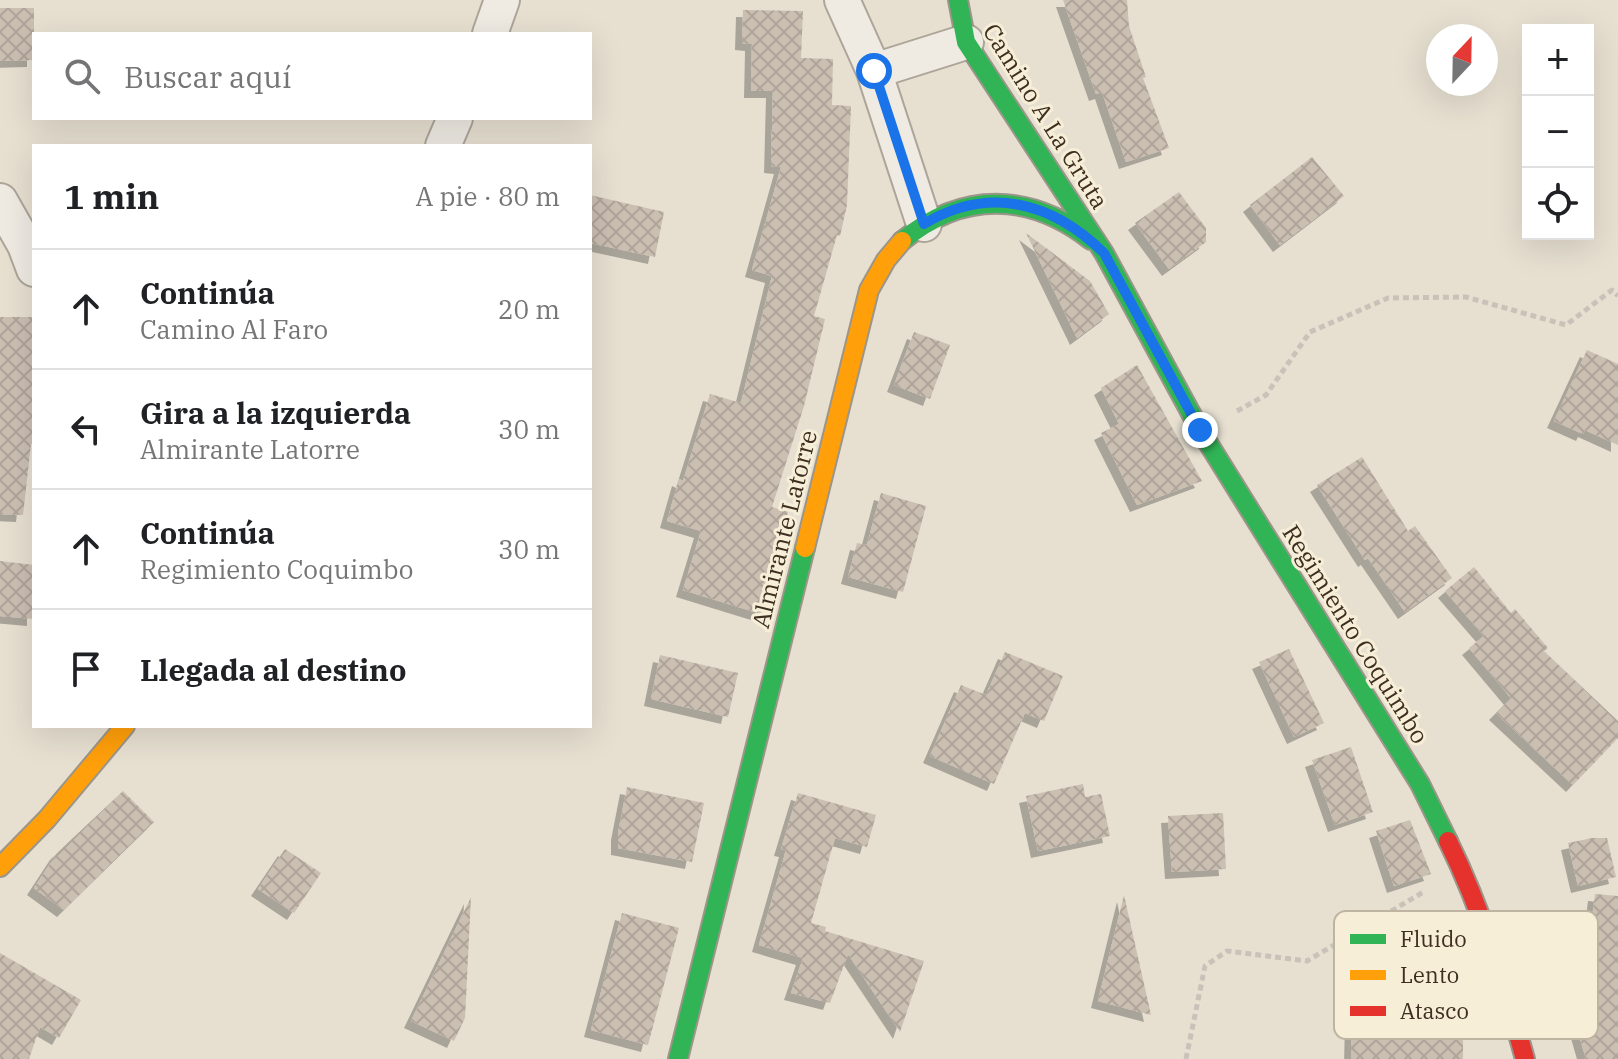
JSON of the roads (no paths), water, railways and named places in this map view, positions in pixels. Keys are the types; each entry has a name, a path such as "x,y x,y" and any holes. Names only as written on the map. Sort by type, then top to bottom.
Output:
{"main road":[{"name":"Camino A La Gruta","path":"958,0 966,42 1104,253"},
{"name":"Almirante Latorre","path":"678,1059 869,290 882,265 901,242 937,216 967,206 997,202 1027,206 1056,215 1082,231 1104,253"},
{"name":"Regimiento Coquimbo","path":"1104,253 1200,430 1398,746 1434,810 1479,911"},
{"path":"0,867 47,819 110,734"},
{"name":"Regimiento Coquimbo","path":"1519,1039 1525,1059"}],"street":[{"path":"491,32 502,0"},
{"path":"842,0 874,71 924,224"},
{"path":"874,71 966,42"},
{"path":"444,144 454,120"},
{"path":"0,201 32,264"}]}
